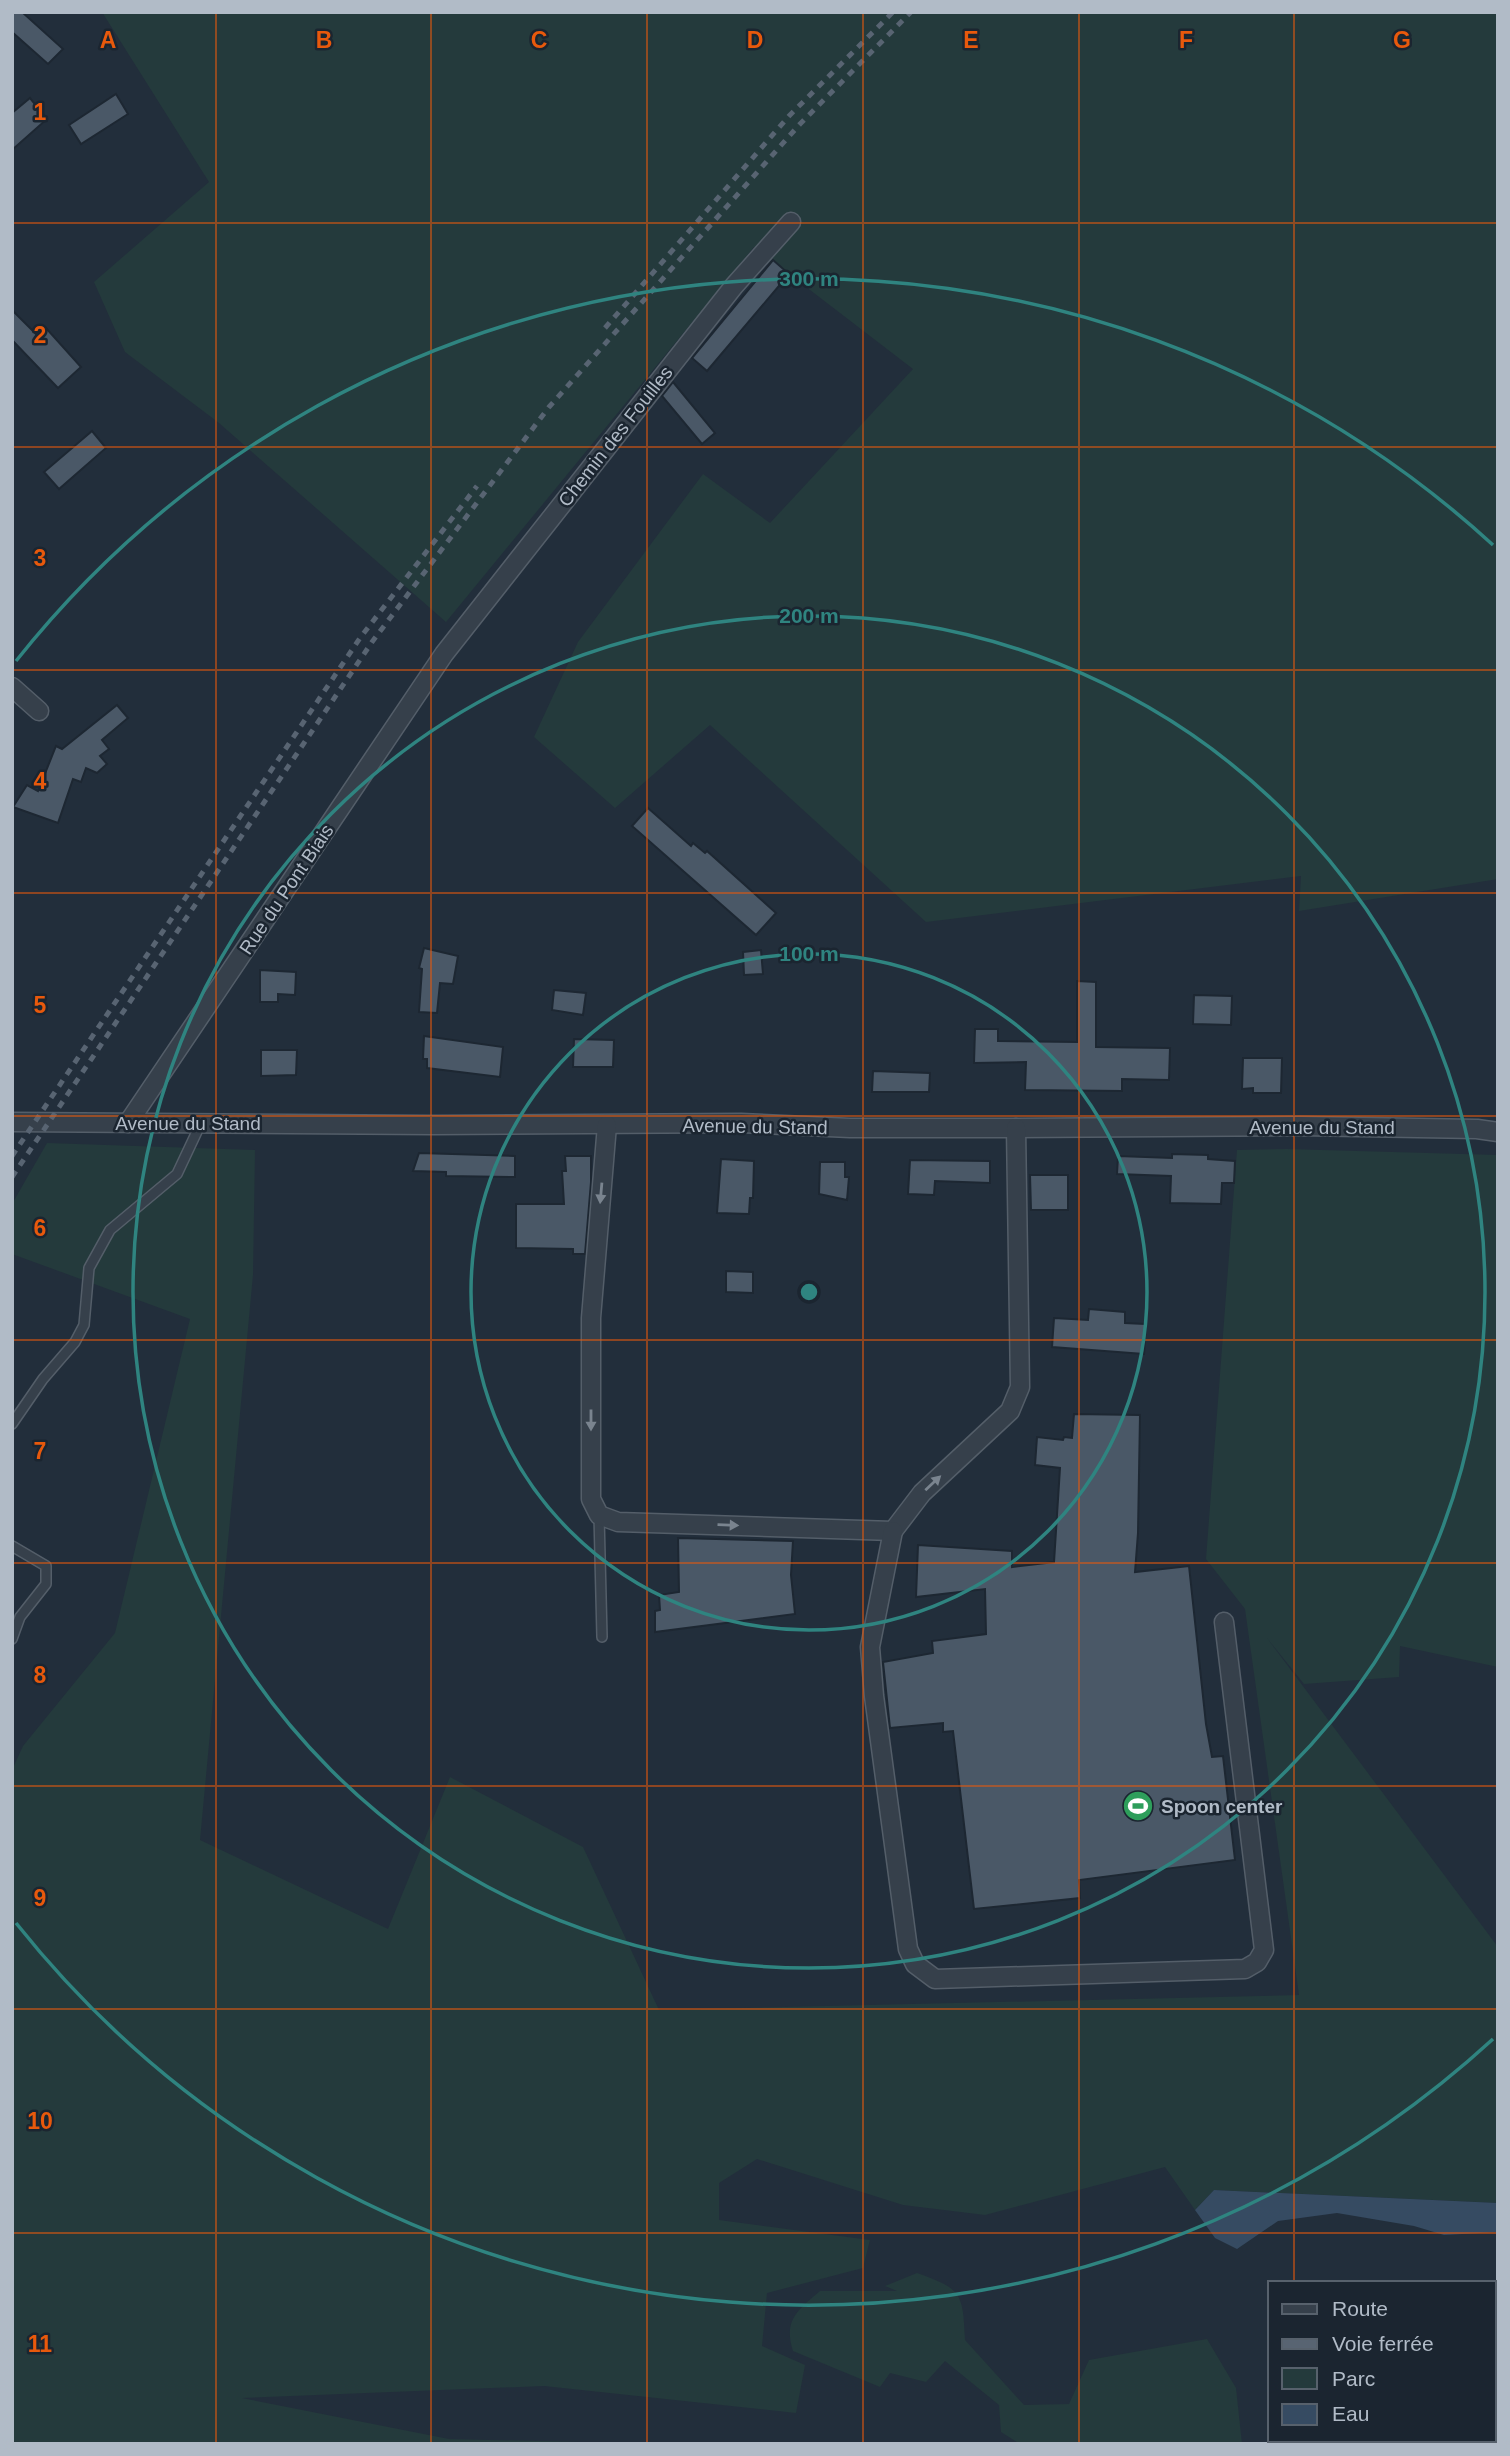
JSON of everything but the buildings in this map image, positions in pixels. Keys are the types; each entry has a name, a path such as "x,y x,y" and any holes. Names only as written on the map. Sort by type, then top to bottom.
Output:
{"street":[{"name":"Chemin des Fouilles","path":"444,654 734,286 791,222"},
{"name":"Rue du Pont Biais","path":"128,1123 444,654"},
{"path":"12,687 39,711"},
{"name":"Avenue du Stand","path":"12,1122 607,1125 741,1123 850,1128 1300,1126 1477,1129 1498,1132"},
{"path":"607,1125 591,1318 591,1499 599,1516 618,1522 893,1531"},
{"path":"1016,1128 1020,1387 1010,1411 922,1493 893,1531 870,1647 874,1696 908,1949 915,1964 935,1979 1245,1969 1257,1962 1264,1950 1224,1622"}],"lane":[{"path":"12,1424 43,1378 75,1342 84,1325 89,1268 110,1230 177,1174 201,1123"},
{"path":"599,1516 602,1637"},
{"path":"12,1546 46,1566 46,1584 20,1617 12,1639"}],"green space":[{"path":"102,12 1498,12 1498,879 1299,911 1301,876 926,922 710,725 615,808 534,737 578,642 703,474 770,523 913,369 754,247 446,622 219,423 125,352 94,282 209,182"},
{"path":"47,1143 255,1150 253,1275 200,1840 388,1929 450,1777 583,1847 659,2010 1299,1995 1245,1609 1206,1559 1237,1150 1498,1155 1498,1667 1400,1646 1399,1677 1304,1684 1267,1638 1498,1947 1498,2203 1214,2190 1195,2210 1165,2167 985,2215 903,2205 757,2159 719,2183 719,2220 870,2240 863,2268 767,2293 762,2346 805,2365 796,2413 544,2386 242,2398 449,2439 664,2444 12,2444 12,1770 23,1746 115,1633 190,1319 12,1254 12,1204"},
{"path":"917,2273 943,2284 957,2295 963,2312 965,2340 1024,2405 1069,2404 1089,2360 1207,2339 1236,2388 1242,2444 1020,2444 1001,2432 999,2405 945,2361 926,2382 890,2373 880,2387 793,2351 790,2331 794,2316 820,2291 897,2291 885,2286"}],"water":[{"path":"1214,2190 1498,2203 1498,2232 1444,2235 1414,2226 1337,2213 1278,2221 1237,2249 1215,2238 1195,2210"}],"railway":[{"path":"605,328 789,116 893,12"},
{"path":"12,1177 372,642 549,407 800,124 911,12"},
{"path":"12,1156 360,638 477,486"}],"place":[{"name":"Spoon center","path":"1138,1806"}]}
